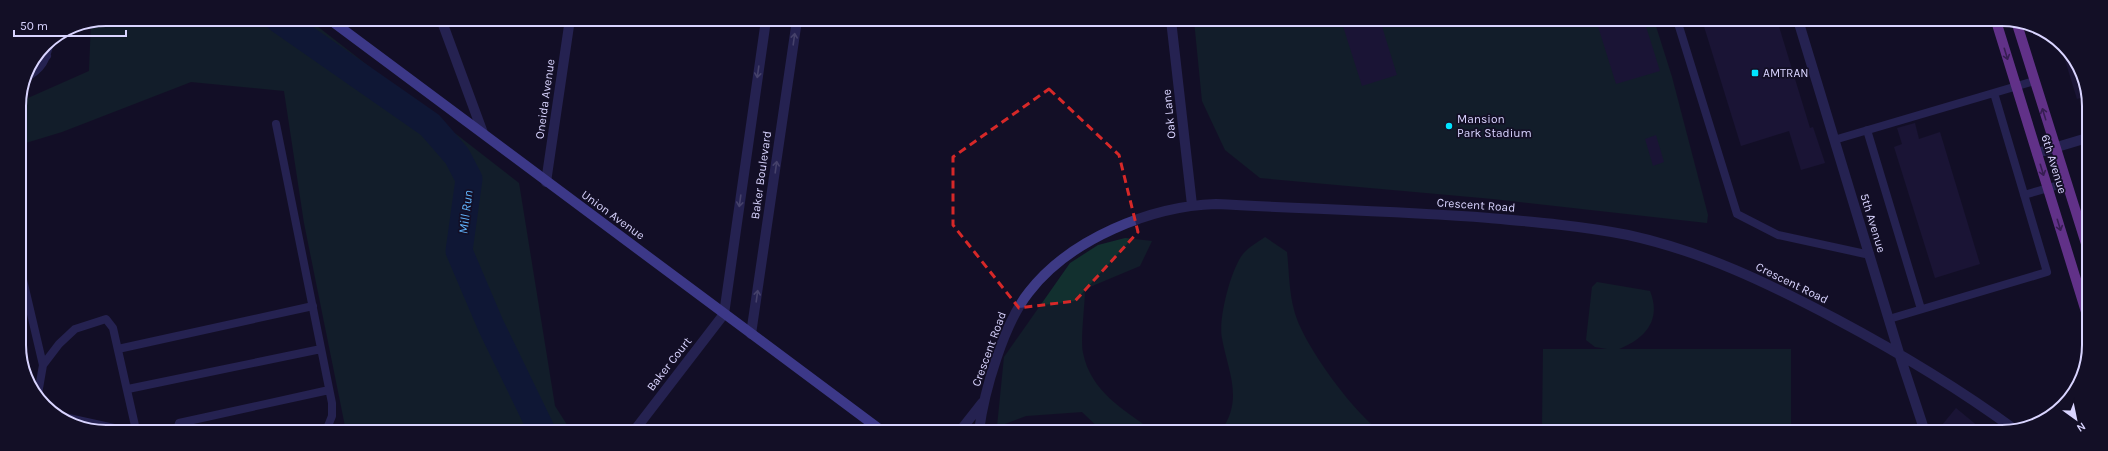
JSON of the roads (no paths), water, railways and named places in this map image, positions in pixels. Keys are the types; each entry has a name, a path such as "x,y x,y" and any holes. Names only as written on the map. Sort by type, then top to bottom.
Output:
{"main road":[{"name":"Union Avenue","path":"338,26 874,425"},
{"name":"6th Avenue","path":"1998,26 2082,299"},
{"name":"6th Avenue","path":"2018,28 2082,232"}],"street":[{"path":"444,26 483,133"},
{"name":"Oneida Avenue","path":"546,182 569,26"},
{"name":"Baker Boulevard","path":"724,314 765,26"},
{"name":"Baker Boulevard","path":"751,334 796,26"},
{"name":"Oak Lane","path":"1172,26 1192,205"},
{"name":"5th Avenue","path":"1800,26 1899,353 1923,425"},
{"path":"2037,153 2082,140"},
{"name":"Crescent Road","path":"980,425 985,399 1000,349 1014,315 1028,293 1042,276 1060,260 1109,232 1138,219 1192,205 1216,204 1454,216 1548,223 1629,235 1711,259 1783,290 1899,353 2007,425"},
{"name":"Baker Court","path":"639,425 724,314"},
{"name":"Crescent Road","path":"965,425 985,399"}],"lane":[{"path":"1679,26 1737,214 1778,235 1870,255"},
{"path":"33,74 36,72 43,57"},
{"path":"1834,140 2034,81"},
{"path":"1889,318 2047,272 1994,93"},
{"path":"276,124 329,390 332,416 328,425"},
{"path":"1867,130 1921,309"},
{"path":"2024,195 2066,183"},
{"path":"26,293 43,365 39,389"},
{"path":"118,349 313,306"},
{"path":"43,365 59,344 75,329 106,319 113,328 135,425"},
{"path":"128,389 321,349"},
{"path":"178,425 179,423 329,390"},
{"path":"78,420 96,424"}],"waterway":[{"name":"Mill Run","path":"288,26 430,125 457,156 469,179 459,251 491,326 539,425"}],"place":[{"name":"AMTRAN","path":"1755,73"},
{"name":"Mansion Park Stadium","path":"1449,126"}]}
